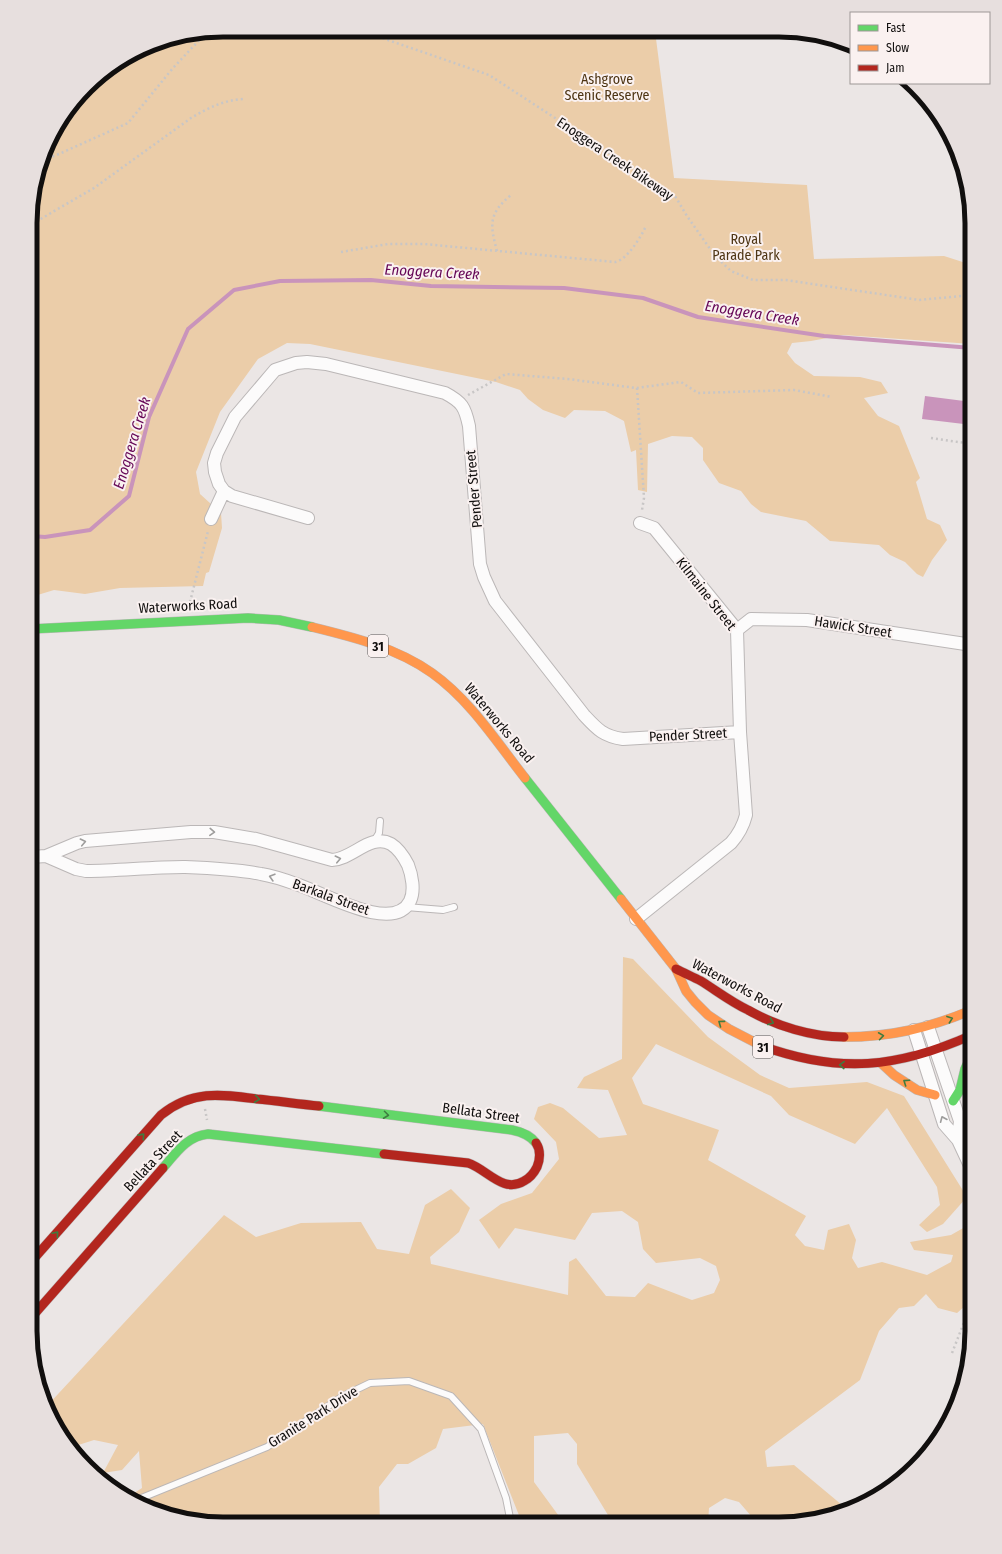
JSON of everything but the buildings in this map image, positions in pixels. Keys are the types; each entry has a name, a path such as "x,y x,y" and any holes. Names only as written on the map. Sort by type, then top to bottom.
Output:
{"main road":[{"name":"Waterworks Road","path":"37,629 232,618 265,618 294,621 376,645 408,659 439,678 467,704 676,969 690,998 722,1025 749,1040 780,1053 814,1062 848,1065 881,1063 922,1056 965,1038"},
{"name":"Waterworks Road","path":"676,969 705,984 756,1015 793,1030 832,1037 851,1038 882,1036 928,1027 965,1013"},
{"path":"881,1063 917,1090 934,1095"},
{"path":"953,1101 960,1090 965,1069"},
{"name":"Bellata Street","path":"37,1255 161,1116 174,1105 196,1096 209,1094 225,1095 519,1131 524,1132 531,1137 538,1149 539,1162 537,1170 523,1182 512,1186 505,1184 476,1166 468,1163 212,1134 200,1135 182,1146 37,1311"}],"street":[{"path":"308,518 232,496 224,491 219,484 215,472 214,463 235,417 275,370 302,362 326,364 444,393 458,400"},
{"name":"Pender Street","path":"458,400 464,408 470,426 480,564 484,577 496,601 584,715 598,730 610,737 623,738 740,732"},
{"path":"211,519 224,491"},
{"name":"Kilmaine Street","path":"636,919 720,853 739,835 746,815 740,732 737,630 654,528 640,523"},
{"name":"Hawick Street","path":"737,630 751,619 807,620 965,644"},
{"name":"Barkala Street","path":"37,857 46,856 76,843 86,841 191,832 214,832 242,836 332,860 344,858 371,843"},
{"path":"371,843 380,841 388,843 398,849 405,858 410,873 412,890 412,896 406,906"},
{"name":"Barkala Street","path":"46,856 76,869 86,871 184,867 253,872 299,884 350,906 375,913 387,914 406,906"},
{"path":"928,1027 960,1121 958,1140"},
{"path":"914,1030 944,1124 958,1140 965,1155"}],"lane":[{"path":"371,843 378,835 380,820"},
{"path":"406,906 442,910 454,907"},
{"name":"Granite Park Drive","path":"140,1498 267,1447 343,1396 370,1383 409,1381 451,1396 481,1429 506,1498 510,1517"}],"path":[{"name":"Enoggera Creek Bikeway","path":"379,37 489,75 675,196 715,256 731,271 753,280 786,280 919,300 965,297"},
{"path":"49,158 128,123 173,68 201,39"},
{"path":"37,221 94,188 196,115 216,104 244,99"},
{"path":"497,251 492,230 492,219 498,209 511,195"},
{"path":"341,252 388,244 424,244 615,262 622,260 642,234 646,226"},
{"path":"458,400 506,374 568,379 636,388 681,382 698,393 794,390 832,397"},
{"path":"636,388 644,498 640,523"},
{"path":"931,438 965,443"},
{"path":"190,602 211,519"},
{"path":"952,1353 965,1320"}],"green space":[{"path":"210,37 656,37 674,178 807,185 814,259 944,256 965,263 965,344 843,335 792,343 787,353 795,363 814,376 860,377 881,382 888,393 864,398 878,416 899,426 920,478 916,482 927,519 940,525 947,540 932,560 923,577 917,574 905,562 890,555 879,545 830,541 806,521 761,512 751,504 741,491 719,483 703,460 703,448 692,437 672,436 648,444 647,492 638,490 636,450 631,452 624,421 605,411 574,410 565,418 543,410 528,399 520,390 496,382 310,344 287,343 258,359 220,412 196,472 200,494 221,513 222,528 209,572 206,573 203,586 120,588 85,594 54,590 37,595 37,210 43,175 51,152 68,119 91,91 119,68 141,56 163,47 175,43"},
{"path":"623,957 633,959 708,1037 760,1075 789,1088 867,1082 904,1096 965,1194 965,1199 943,1224 927,1232 919,1225 940,1205 937,1187 887,1108 855,1144 789,1115 771,1096 656,1044 632,1078 643,1104 719,1130 708,1160 806,1216 795,1235 805,1246 824,1250 828,1230 849,1224 856,1240 852,1258 858,1268 882,1262 927,1275 951,1262 953,1255 914,1250 910,1242 951,1235 965,1227 965,1306 957,1313 938,1308 926,1294 914,1306 899,1308 879,1331 860,1380 765,1451 767,1467 794,1465 843,1506 827,1511 792,1517 752,1517 739,1502 725,1498 709,1508 708,1517 609,1517 577,1464 577,1444 568,1433 534,1436 534,1482 560,1517 520,1517 483,1424 443,1429 436,1448 408,1464 397,1464 379,1487 380,1517 210,1517 175,1511 152,1503 133,1494 142,1488 139,1451 122,1470 103,1473 118,1445 94,1440 76,1446 68,1435 51,1402 224,1215 256,1237 301,1223 361,1222 377,1249 409,1254 425,1205 451,1189 470,1208 459,1232 430,1257 431,1264 568,1295 569,1262 576,1258 606,1296 635,1297 648,1283 692,1300 714,1293 720,1280 716,1266 700,1258 656,1263 643,1249 638,1222 622,1211 592,1213 575,1240 515,1228 499,1249 479,1220 501,1204 532,1193 559,1159 556,1142 534,1119 538,1107 550,1103 563,1108 599,1138 627,1135 608,1090 577,1088 584,1077 622,1059"}],"shaded area":[{"path":"925,396 965,401 965,424 922,419"}],"waterway":[{"name":"Enoggera Creek","path":"37,536 45,537 90,530 129,496 149,417 188,329 234,290 280,281 371,280 431,286 564,288 643,298 698,317 824,336 965,347"}],"traffic: fast":[{"path":"37,629 248,618 279,620 312,627"},
{"path":"525,778 621,899"},
{"path":"953,1101 960,1090 965,1069"},
{"path":"319,1106 512,1130 526,1134 536,1143"},
{"path":"163,1168 182,1146 194,1138 208,1134 384,1154"}],"traffic: slow":[{"path":"312,627 374,644 404,657 432,673 446,684 470,708 525,778"},
{"path":"621,899 676,969 686,991 695,1002 708,1015 729,1029 762,1046"},
{"path":"844,1037 861,1037 910,1030 940,1022 965,1013"},
{"path":"881,1063 894,1075 917,1090 935,1095"}],"traffic: jam":[{"path":"676,969 701,981 736,1004 782,1026 807,1033 844,1037"},
{"path":"762,1046 790,1055 817,1061 843,1064 868,1063 919,1055 965,1038"},
{"path":"37,1255 161,1115 184,1101 219,1095 319,1106"},
{"path":"384,1154 468,1163 502,1183 509,1185 524,1181 537,1167 540,1155 536,1143"},
{"path":"37,1311 163,1168"}],"park label":[{"name":"Ashgrove Scenic Reserve","path":"607,88"},
{"name":"Royal Parade Park","path":"746,248"}]}
